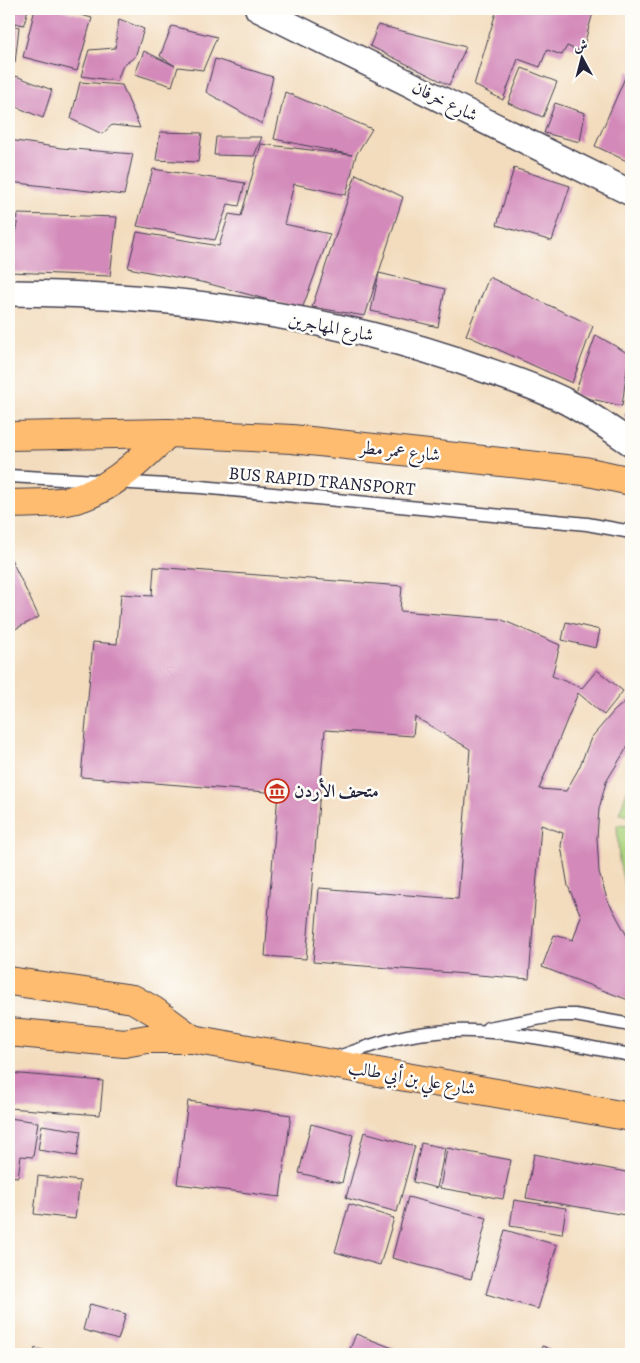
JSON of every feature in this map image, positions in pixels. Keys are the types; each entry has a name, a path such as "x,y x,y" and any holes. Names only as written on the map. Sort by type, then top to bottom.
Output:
{"main road":[{"name":"شارع عمر مطر","path":"9,436 168,433 302,440 584,471 631,481"},
{"path":"9,504 67,501 90,495 113,482 140,461 168,433"},
{"name":"شارع علي بن أبي طالب","path":"9,981 133,999 154,1011 192,1039"},
{"name":"شارع علي بن أبي طالب","path":"9,1032 124,1043 146,1039 192,1039 631,1117"}],"street":[{"name":"شارع خرفان","path":"258,9 631,193"},
{"name":"شارع المهاجرين","path":"9,293 147,298 224,307 383,338 427,349 566,402 631,443"}],"lane":[{"name":"BUS RAPID TRANSPORT","path":"9,476 201,487 587,524 631,532"},
{"path":"323,1062 383,1042 426,1032 476,1030 558,1015 575,1015 631,1025"},
{"path":"476,1030 631,1055"}],"green space":[{"path":"631,780 631,816 619,814"},
{"path":"617,825 631,826 631,889 626,891 619,861"}],"building":[{"path":"9,9 28,9 24,25 9,22"},
{"path":"35,9 59,9 92,18 77,71 23,57"},
{"path":"497,9 594,9 582,52 567,46 562,55 547,50 540,67 518,59 503,100 474,85"},
{"path":"119,19 144,29 135,57 123,65 117,81 81,76 89,50 115,48"},
{"path":"9,24 19,27 15,63 9,63"},
{"path":"378,25 466,47 449,85 370,46"},
{"path":"172,26 217,37 203,70 178,67 172,86 135,74 144,51 175,66 160,56"},
{"path":"215,59 273,77 262,124 206,92"},
{"path":"522,68 557,82 543,117 508,103"},
{"path":"628,71 631,72 631,163 595,146"},
{"path":"16,76 52,90 43,118 9,104 9,95"},
{"path":"80,82 122,85 140,128 112,125 102,134 71,119"},
{"path":"285,92 372,129 356,155 346,195 294,184 284,224 330,234 302,309 206,283 128,268 137,232 219,246 229,214 241,216 261,144 352,155 274,139"},
{"path":"555,103 585,113 580,142 544,133"},
{"path":"160,132 202,133 198,162 156,160"},
{"path":"216,137 262,137 254,156 214,155"},
{"path":"9,140 61,148 133,154 124,195 9,182"},
{"path":"514,168 570,186 552,241 497,225"},
{"path":"153,169 245,183 239,206 228,204 215,240 137,226"},
{"path":"356,174 403,197 365,316 312,307"},
{"path":"18,214 117,217 110,276 9,272 9,233 16,233"},
{"path":"379,273 445,289 438,327 371,311"},
{"path":"489,277 593,326 572,383 466,335"},
{"path":"596,335 629,354 622,406 574,395"},
{"path":"631,401 631,420 624,417"},
{"path":"11,559 39,617 9,632 9,560"},
{"path":"154,567 402,586 400,611 500,619 560,645 552,676 582,688 597,670 623,691 604,715 578,693 539,789 566,791 579,768 591,738 614,711 631,697 631,741 606,782 599,809 597,838 599,872 607,899 631,943 631,1001 542,967 554,935 573,940 581,916 568,886 561,846 563,833 541,825 529,979 313,962 319,888 458,899 470,749 415,717 413,736 325,730 306,959 265,956 278,793 81,777 93,642 117,644 121,594 152,596"},
{"path":"566,622 600,630 596,648 562,640"},
{"path":"9,1073 103,1081 100,1115 9,1108"},
{"path":"188,1101 291,1115 280,1197 177,1184"},
{"path":"9,1118 38,1122 33,1157 21,1156 18,1177 9,1176"},
{"path":"311,1124 353,1135 342,1183 299,1173"},
{"path":"42,1125 81,1131 77,1156 38,1150"},
{"path":"364,1132 415,1146 397,1212 346,1198"},
{"path":"421,1143 445,1148 437,1188 413,1182"},
{"path":"447,1148 511,1160 503,1199 440,1188"},
{"path":"534,1154 631,1173 631,1216 526,1198"},
{"path":"38,1176 80,1181 75,1219 34,1214"},
{"path":"408,1197 487,1218 471,1279 392,1258"},
{"path":"514,1200 566,1208 562,1234 510,1226"},
{"path":"349,1204 394,1218 380,1265 335,1252"},
{"path":"505,1230 557,1245 538,1309 486,1294"},
{"path":"90,1304 126,1314 118,1340 83,1330"},
{"path":"356,1334 408,1354 348,1354"},
{"path":"542,1346 565,1354 540,1354"},
{"path":"35,1348 56,1354 34,1354"}],"place":[{"name":"متحف الأردن","path":"277,791"}]}
